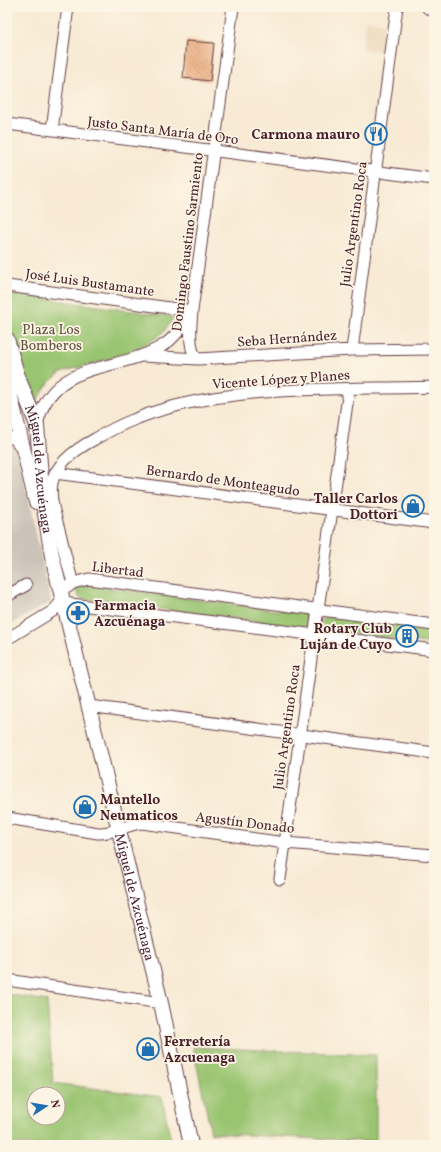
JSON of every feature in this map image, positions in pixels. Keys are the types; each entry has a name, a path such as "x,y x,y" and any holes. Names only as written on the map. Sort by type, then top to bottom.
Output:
{"main road":[{"path":"429,7 434,8"},
{"name":"Miguel de Azcuénaga","path":"7,338 18,377 37,424 43,502 52,556"},
{"name":"Miguel de Azcuénaga","path":"7,381 41,523 52,556 63,600 161,1003 191,1145"}],"street":[{"path":"52,130 68,7"},
{"name":"Domingo Faustino Sarmiento","path":"198,359 194,356 192,348 192,311 233,7"},
{"name":"Julio Argentino Roca","path":"352,350 397,7"},
{"name":"Justo Santa María de Oro","path":"7,124 213,152 434,179"},
{"name":"José Luis Bustamante","path":"7,286 192,311"},
{"name":"Seba Hernández","path":"37,424 42,406 47,399 67,380 77,374 143,356 162,346 173,338 179,331 192,311"},
{"name":"Seba Hernández","path":"143,356 198,359 352,350 434,349"},
{"name":"Vicente López y Planes","path":"55,473 70,455 82,446 132,420 169,408 205,399 236,395 349,389 434,388"},
{"name":"Julio Argentino Roca","path":"280,879 349,389"},
{"path":"7,423 14,408"},
{"path":"7,436 16,440 26,459"},
{"name":"Bernardo de Monteagudo","path":"55,473 434,523"},
{"name":"Miguel de Azcuénaga","path":"55,473 52,483 52,503 73,583"},
{"name":"Libertad","path":"7,638 53,611 63,600 65,592 73,583 89,579 434,625"},
{"path":"7,596 26,585"},
{"path":"63,600 70,604 80,606 434,650"},
{"path":"89,706 300,736 434,753"},
{"name":"Agustín Donado","path":"7,818 98,833 106,833 136,824 142,824 285,842 434,855"},
{"path":"7,980 161,1003"}],"shaded area":[{"path":"366,20 384,23 380,51 362,49"},
{"path":"7,442 16,447 18,451 51,602 7,627"}],"green space":[{"name":"Plaza Los Bomberos","path":"7,293 174,317 165,330 144,345 102,361 62,372 46,386 35,405 25,382 7,320"},
{"path":"87,585 305,614 309,618 310,622 308,625 303,627 83,599 78,596 76,589"},
{"path":"328,616 434,630 434,644 328,630 325,629 322,623 323,619"},
{"path":"7,994 47,1001 53,1083 162,1097 172,1145 11,1145 7,1071"},
{"path":"193,1047 376,1055 376,1142 211,1133"}],"building":[{"path":"186,41 214,43 210,81 183,78"},
{"name":"Rotary Club Luján de Cuyo","path":"401,631 415,633 414,640 399,639"}],"place":[{"name":"Carmona mauro","path":"376,134"},
{"name":"Taller Carlos Dottori","path":"413,506"},
{"name":"Farmacia Azcuénaga","path":"78,613"},
{"name":"Rotary Club Luján de Cuyo","path":"407,636"},
{"name":"Mantello Neumaticos","path":"85,807"},
{"name":"Ferretería Azcuenaga","path":"148,1049"}]}
